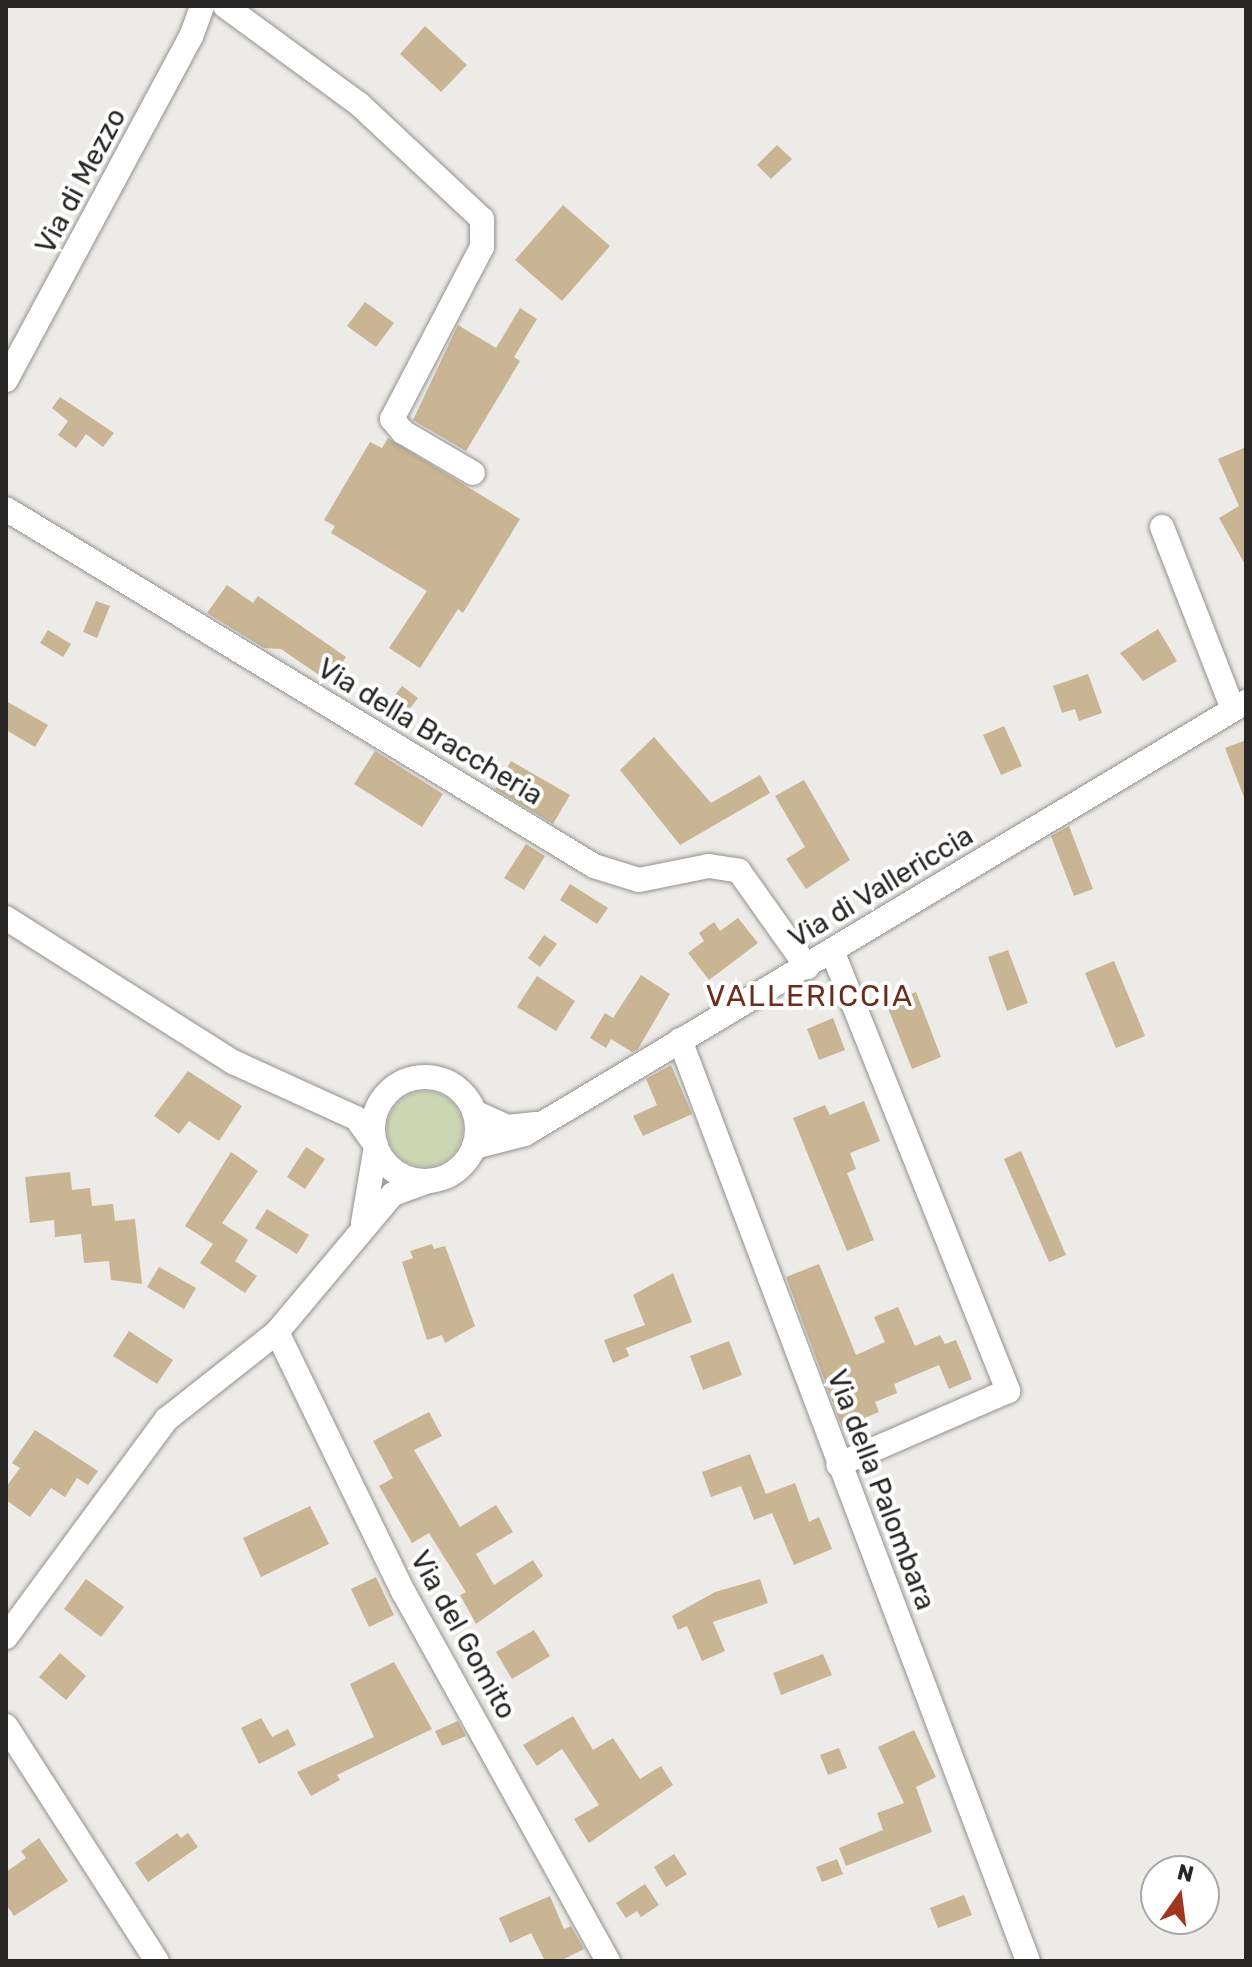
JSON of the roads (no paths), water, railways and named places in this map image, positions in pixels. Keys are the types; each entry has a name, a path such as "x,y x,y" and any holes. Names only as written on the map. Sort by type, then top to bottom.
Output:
{"street":[{"name":"Via di Mezzo","path":"6,380 191,37 202,6"},
{"path":"225,6 359,104 482,219 482,247 392,419 403,432 473,473"},
{"name":"Via della Braccheria","path":"6,509 594,866 639,880 709,866 745,874 807,967"},
{"path":"1162,527 1240,705"},
{"name":"Via di Vallericcia","path":"474,1147 508,1141 546,1122 680,1040 833,953 1240,705"},
{"path":"6,918 233,1062 325,1101 356,1118 394,1171 429,1181"},
{"path":"833,953 1008,1391 838,1465"},
{"name":"Via della Palombara","path":"680,1040 838,1465 1028,1961"},
{"name":"Via di Vallericcia","path":"325,1101 347,1101 398,1085 437,1078 456,1087 474,1112 507,1127 546,1122"},
{"path":"362,1230 375,1180 376,1111 398,1085"},
{"path":"6,1637 167,1419 277,1332 393,1194 456,1170 474,1147 474,1112"},
{"name":"Via del Gomito","path":"277,1332 404,1593 608,1961"},
{"path":"6,1726 157,1961"}],"district":[{"name":"VALLERICCIA","path":"810,996"}]}
